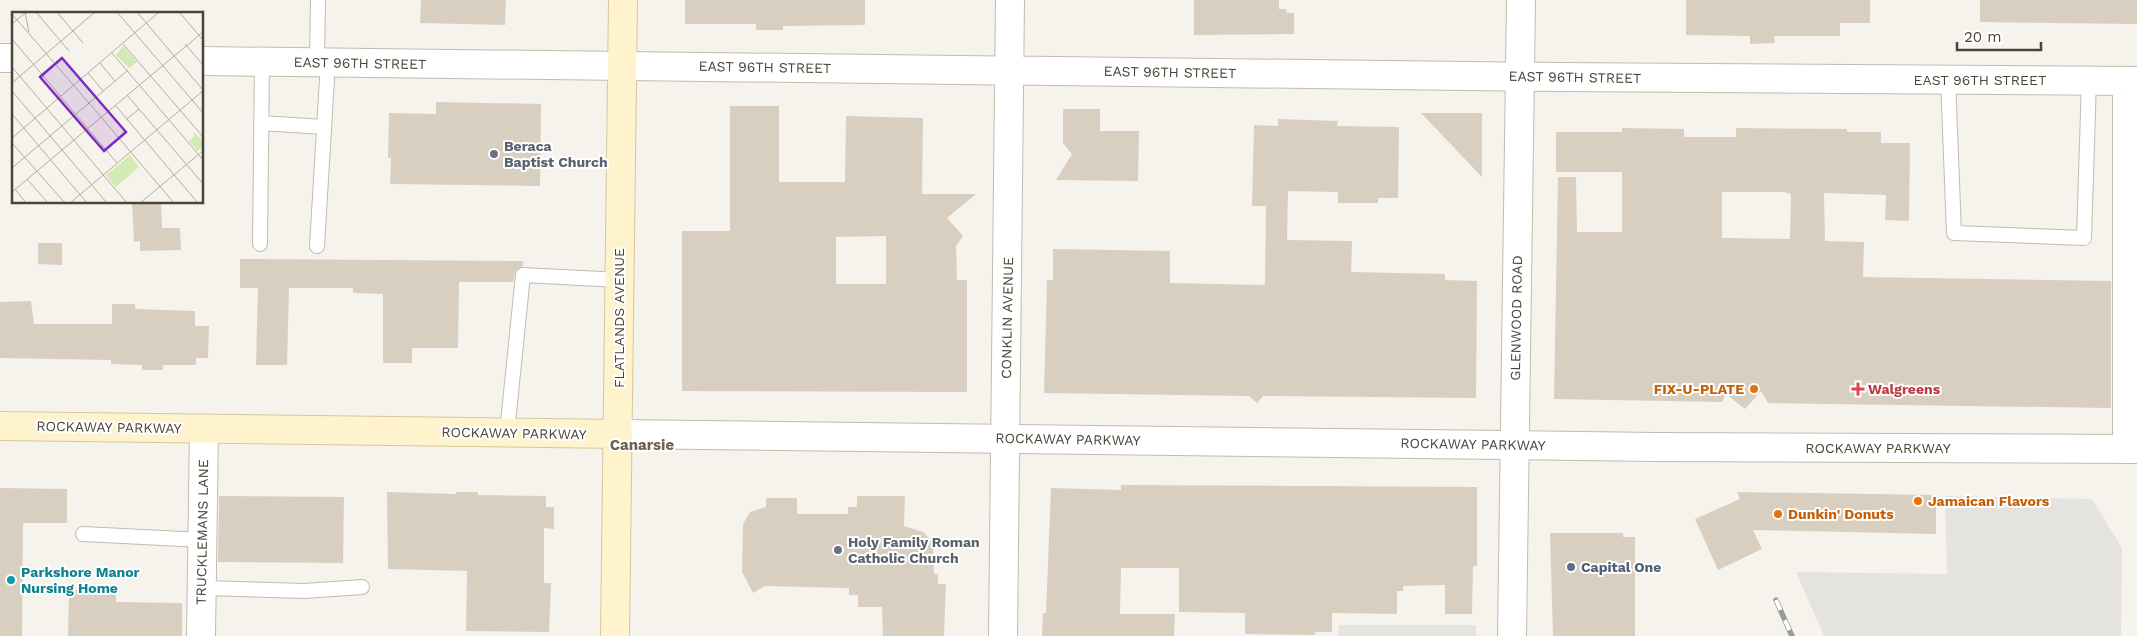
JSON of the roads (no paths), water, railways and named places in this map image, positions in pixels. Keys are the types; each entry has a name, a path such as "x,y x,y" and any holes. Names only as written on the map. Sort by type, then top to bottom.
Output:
{"main road":[{"name":"FLATLANDS AVENUE","path":"615,636 622,0"},
{"name":"ROCKAWAY PARKWAY","path":"0,426 618,434"}],"street":[{"name":"CONKLIN AVENUE","path":"1003,636 1010,0"},
{"name":"GLENWOOD ROAD","path":"1512,636 1521,0"},
{"name":"EAST 96TH STREET","path":"204,61 2132,81"},
{"path":"2132,81 2132,449"},
{"name":"TRUCKLEMANS LANE","path":"201,636 204,428"},
{"name":"ROCKAWAY PARKWAY","path":"618,434 1514,445 2132,449"}],"lane":[{"path":"317,246 324,127 318,0"},
{"path":"260,244 262,62"},
{"path":"1948,79 1954,233 2084,238 2089,80"},
{"path":"261,123 324,127"},
{"path":"507,432 523,275 620,280"},
{"path":"82,534 202,540"},
{"path":"201,588 305,591 362,587"}],"railway":[{"path":"1776,600 1792,636"}],"place":[{"name":"Beraca Baptist Church","path":"494,154"},
{"name":"FIX-U-PLATE","path":"1754,389"},
{"name":"Walgreens","path":"1858,389"},
{"name":"Jamaican Flavors","path":"1918,501"},
{"name":"Dunkin' Donuts","path":"1778,514"},
{"name":"Holy Family Roman Catholic Church","path":"838,550"},
{"name":"Capital One","path":"1571,567"},
{"name":"Parkshore Manor Nursing Home","path":"11,580"}],"district":[{"name":"Canarsie","path":"642,445"}]}
